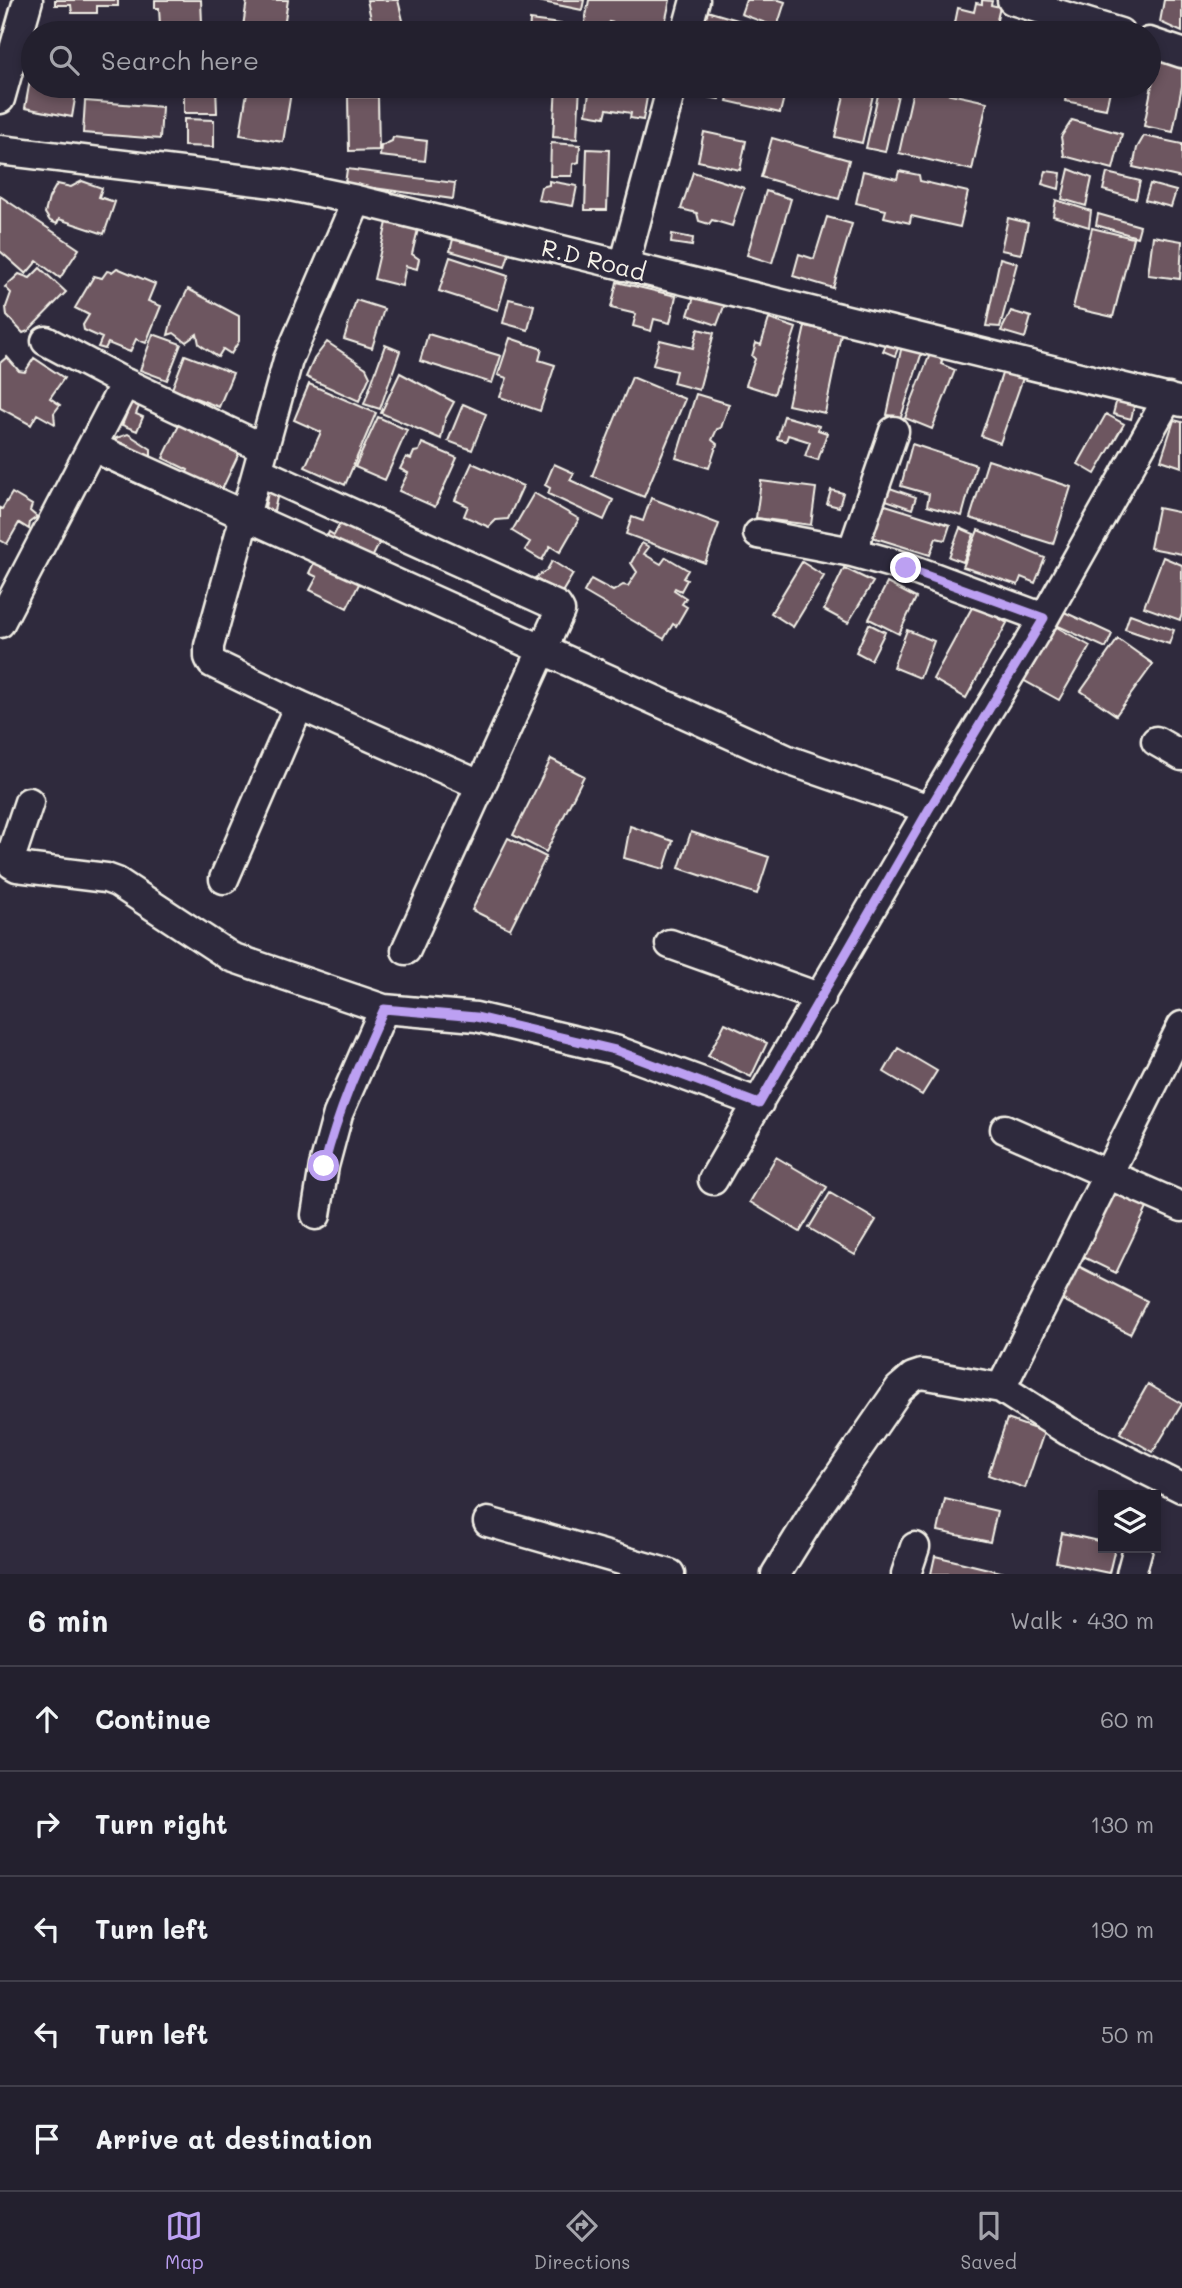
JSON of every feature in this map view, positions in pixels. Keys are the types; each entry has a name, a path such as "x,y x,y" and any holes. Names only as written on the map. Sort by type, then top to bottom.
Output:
{"street":[{"path":"22,21 28,0"},
{"path":"689,21 695,0"},
{"path":"1012,0 1045,4 1089,21"},
{"path":"0,99 21,25"},
{"path":"1161,47 1182,53"},
{"path":"624,266 669,98"},
{"name":"R.D Road","path":"0,150 281,184 357,200 1175,400"},
{"path":"357,200 288,360 209,646 209,657 212,663 299,705 480,785"},
{"path":"46,341 260,460 557,606 560,611 406,950"},
{"path":"0,623 125,383"},
{"path":"713,1180 929,809 1175,400"},
{"path":"852,552 894,431"},
{"path":"104,452 788,760 929,809"},
{"path":"758,534 852,552 926,574 1044,618"},
{"path":"224,879 299,705"},
{"path":"1156,741 1182,756"},
{"path":"6,869 29,802"},
{"path":"6,869 17,867 106,878 117,882 230,957 384,1009 476,1017 615,1050 759,1104"},
{"path":"670,944 821,998"},
{"path":"316,1215 324,1166 338,1114 384,1009"},
{"path":"1001,1388 1182,1026"},
{"path":"1005,1129 1182,1207"},
{"path":"776,1574 815,1511 892,1400 912,1377 922,1374 1001,1388 1049,1420 1166,1487"},
{"path":"488,1522 670,1574"},
{"path":"906,1574 915,1547"},
{"path":"1131,1574 1137,1553"}],"building":[{"path":"55,0 118,0 118,6 97,6 97,13 72,13 71,5 55,5"},
{"path":"155,0 201,0 202,21 160,21 159,8 155,8"},
{"path":"247,0 288,0 285,21 244,21"},
{"path":"367,0 398,0 403,21 371,21"},
{"path":"533,0 584,0 582,10"},
{"path":"589,0 670,0 666,21 585,21"},
{"path":"746,0 785,2 779,21 760,21 741,14"},
{"path":"982,0 992,1 991,5 1000,7 997,21 955,21 958,8 974,12 976,3 982,4"},
{"path":"1164,0 1182,0 1182,32 1160,21"},
{"path":"707,11 741,21 704,21"},
{"path":"1161,55 1182,59 1182,86 1173,132 1144,126 1149,98 1161,98"},
{"path":"27,98 75,98 72,117 25,108"},
{"path":"184,98 216,98 217,113 184,113"},
{"path":"246,98 290,98 283,142 240,135"},
{"path":"348,98 378,98 379,150 349,151"},
{"path":"555,98 579,98 577,139 553,137"},
{"path":"588,98 647,98 643,120 630,118 631,113 607,109 605,117 586,114"},
{"path":"728,98 784,98 780,113 727,101"},
{"path":"843,98 872,98 862,143 835,137"},
{"path":"877,98 897,98 885,152 866,148"},
{"path":"911,98 969,98 987,102 972,170 899,153"},
{"path":"1066,98 1108,98 1106,109 1065,101"},
{"path":"85,101 162,107 160,139 83,133"},
{"path":"184,119 214,120 214,147 184,146"},
{"path":"1072,120 1122,134 1113,169 1064,156 1061,137"},
{"path":"704,132 746,141 740,170 698,161"},
{"path":"1144,136 1182,144 1182,178 1133,167 1137,148"},
{"path":"393,137 427,141 425,161 380,156 381,146 392,141"},
{"path":"772,138 849,160 839,199 761,177"},
{"path":"551,143 580,145 579,162 573,164 572,176 550,176"},
{"path":"587,149 609,150 607,210 585,210"},
{"path":"347,169 455,183 453,199 345,184"},
{"path":"1069,169 1092,178 1086,206 1062,199"},
{"path":"863,171 897,179 899,171 919,175 920,181 968,192 960,227 911,216 910,223 884,217 886,210 856,203"},
{"path":"1046,171 1061,173 1059,189 1042,184"},
{"path":"693,172 744,188 732,226 712,220 709,224 699,221 697,213 681,209"},
{"path":"1107,173 1140,181 1136,199 1103,190"},
{"path":"82,181 102,188 99,197 115,202 104,234 59,219 57,224 50,221 45,213 57,184 71,187"},
{"path":"549,181 577,186 573,206 538,200 541,187 549,185"},
{"path":"1150,184 1176,191 1171,207 1145,200"},
{"path":"766,191 791,199 772,263 747,255"},
{"path":"0,196 79,249 60,278 37,261 26,274 0,251"},
{"path":"1056,200 1091,211 1089,227 1053,216"},
{"path":"1098,214 1140,226 1137,237 1096,225"},
{"path":"827,217 852,224 833,288 793,276 799,254 814,259"},
{"path":"388,218 419,225 412,254 419,259 417,269 406,266 402,286 374,279"},
{"path":"1008,218 1028,223 1021,254 1001,250"},
{"path":"1092,228 1133,238 1113,317 1073,308"},
{"path":"455,231 511,247 505,267 450,251"},
{"path":"672,234 693,238 692,246 671,243"},
{"path":"1153,236 1182,241 1180,279 1148,275"},
{"path":"450,257 508,276 498,310 439,291"},
{"path":"1000,258 1017,263 1000,327 986,326"},
{"path":"40,268 66,292 23,333 7,316 6,307 11,293 5,287 19,274 30,278"},
{"path":"117,268 155,284 148,301 161,306 146,343 136,339 130,352 108,343 105,349 98,347 102,338 84,330 83,325 89,315 75,308 94,276 102,278 107,271 112,272"},
{"path":"617,282 676,296 670,323 654,319 651,331 633,326 636,314 611,308"},
{"path":"188,289 239,316 239,341 231,354 223,349 218,357 199,344 197,334 186,342 174,333 168,335"},
{"path":"696,291 726,301 717,325 688,315"},
{"path":"509,299 534,305 528,330 503,323"},
{"path":"356,300 384,309 372,348 344,339"},
{"path":"1011,311 1031,317 1025,338 1001,331"},
{"path":"769,319 796,328 774,394 746,385 755,359 752,356 756,343 761,345"},
{"path":"805,326 841,334 825,413 788,405"},
{"path":"698,329 714,333 699,390 673,383 676,371 653,365 660,340 693,348"},
{"path":"153,334 181,344 167,380 140,370"},
{"path":"428,334 501,356 492,383 420,361"},
{"path":"510,338 542,349 539,360 555,365 540,411 500,397 507,378 498,375"},
{"path":"889,338 900,343 895,356 883,351"},
{"path":"327,342 366,368 370,376 359,401 306,377 314,359"},
{"path":"385,345 400,351 380,409 364,404"},
{"path":"902,345 922,352 901,417 887,415"},
{"path":"932,349 944,354 941,364 955,370 932,429 905,418"},
{"path":"185,355 233,373 219,407 172,389"},
{"path":"7,357 19,371 25,372 34,358 64,378 50,398 60,405 54,413 55,424 37,414 31,425 0,408 0,363"},
{"path":"1004,368 1024,375 1000,443 981,436"},
{"path":"400,373 454,402 445,419 441,439 381,413"},
{"path":"632,377 685,399 644,497 592,476"},
{"path":"309,384 376,413 345,485 305,467 321,432 294,420"},
{"path":"696,394 729,404 721,428 717,429 712,440 717,444 709,468 676,458"},
{"path":"1117,399 1135,402 1131,419 1113,414"},
{"path":"132,401 140,404 136,414 143,417 137,431 122,425"},
{"path":"463,404 486,414 472,450 448,441"},
{"path":"1106,414 1124,424 1095,474 1078,464"},
{"path":"784,416 819,426 818,430 827,433 818,460 805,456 810,442 788,435 786,441 777,439"},
{"path":"378,417 407,430 385,480 355,467"},
{"path":"182,419 242,447 210,515 175,498 188,470 163,458"},
{"path":"1174,420 1182,422 1182,467 1161,460"},
{"path":"128,434 151,449 151,458 167,469 156,493 102,468 116,438"},
{"path":"422,443 457,458 435,507 399,491 408,473 400,469 406,457 411,459"},
{"path":"912,444 976,465 962,516 927,506 929,494 901,486"},
{"path":"988,460 1071,487 1053,544 970,518"},
{"path":"472,463 523,486 508,519 496,520 489,527 464,516 468,506 455,500"},
{"path":"554,464 574,473 570,480 613,500 604,520 548,494 550,488 545,485"},
{"path":"761,481 816,488 811,525 756,518"},
{"path":"881,485 916,497 912,509 877,497"},
{"path":"269,487 279,489 273,515 264,513"},
{"path":"831,490 843,493 839,507 827,504"},
{"path":"12,493 32,505 30,511 37,517 30,522 29,529 19,523 7,544 0,540 0,508 2,509"},
{"path":"534,493 579,519 560,552 550,546 542,560 525,550 530,542 512,531"},
{"path":"651,498 719,524 705,563 626,534 632,517 643,521"},
{"path":"879,503 950,525 945,540 936,538 930,555 869,536"},
{"path":"1158,508 1182,513 1182,554 1150,548"},
{"path":"342,520 383,536 347,608 310,590 317,577 309,573 329,532 334,535"},
{"path":"960,528 974,534 963,562 949,557"},
{"path":"978,530 1045,558 1035,583 1021,577 1018,585 963,567"},
{"path":"642,543 649,547 644,554 661,564 666,557 688,570 683,578 687,580 681,591 675,588 674,590 686,598 682,604 687,607 676,626 673,624 664,639 584,592 591,579 613,591 623,585 628,586 637,572 631,563"},
{"path":"1163,557 1182,565 1180,620 1144,607"},
{"path":"552,561 573,574 561,594 535,578 547,570"},
{"path":"802,562 824,576 793,627 771,613"},
{"path":"844,568 873,582 848,623 824,610"},
{"path":"887,583 916,598 899,634 869,619"},
{"path":"974,604 1007,623 966,698 933,679"},
{"path":"1062,611 1112,634 1106,648 1056,625"},
{"path":"1130,614 1174,630 1169,644 1125,629"},
{"path":"869,624 885,632 871,660 856,652"},
{"path":"1053,625 1090,646 1059,700 1023,680"},
{"path":"907,630 934,641 920,678 893,667"},
{"path":"1118,639 1153,664 1116,715 1081,691"},
{"path":"551,759 584,776 546,852 513,835"},
{"path":"630,826 673,841 664,869 624,858"},
{"path":"691,832 769,857 757,894 679,868"},
{"path":"508,838 546,857 510,929 472,910"},
{"path":"725,1023 767,1043 751,1077 708,1056"},
{"path":"898,1048 937,1071 922,1095 884,1072"},
{"path":"776,1157 827,1187 800,1232 750,1202"},
{"path":"1111,1189 1148,1206 1116,1273 1079,1255"},
{"path":"830,1193 876,1220 855,1255 809,1228"},
{"path":"1078,1266 1147,1301 1130,1334 1061,1299"},
{"path":"1148,1384 1182,1404 1153,1452 1120,1433"},
{"path":"1007,1419 1044,1432 1025,1488 988,1475"},
{"path":"945,1499 997,1511 990,1542 938,1531"},
{"path":"1062,1533 1098,1541 1098,1553 1114,1553 1109,1573 1056,1562"},
{"path":"935,1556 1009,1574 931,1574"}],"route":[{"path":"324,1166 338,1114 384,1009 476,1017 615,1050 759,1104 929,809 1044,618 906,568"}]}
